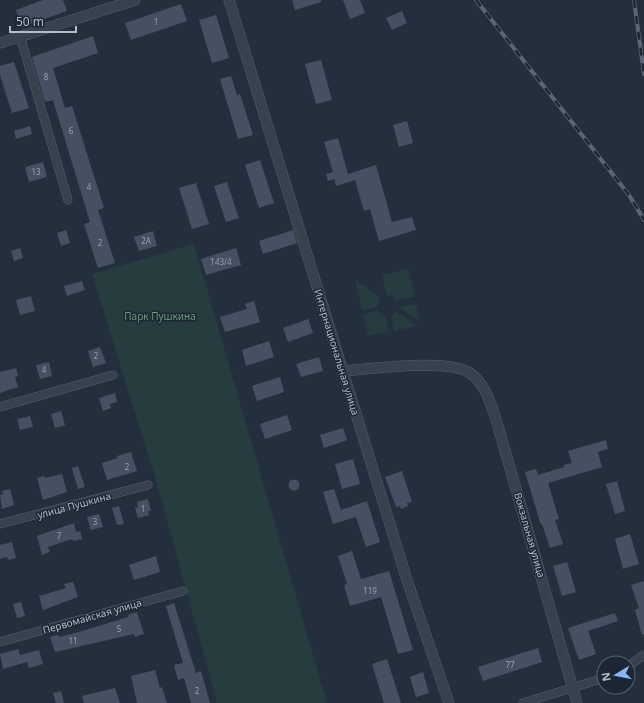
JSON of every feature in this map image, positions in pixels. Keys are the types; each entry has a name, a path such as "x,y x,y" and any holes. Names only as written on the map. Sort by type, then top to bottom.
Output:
{"street":[{"path":"0,43 135,0"},
{"name":"Интернациональная улица","path":"229,0 407,580 449,703"},
{"path":"20,36 68,200"},
{"name":"Вокзальная улица","path":"343,371 414,365 451,367 470,372 484,387 498,426 578,703"},
{"path":"0,407 113,374"},
{"name":"улица Пушкина","path":"0,524 148,485"},
{"name":"Первомайская улица","path":"0,642 183,591"},
{"path":"524,703 596,681"}],"green space":[{"name":"Парк Пушкина","path":"194,244 327,703 217,703 156,480 92,274"},
{"path":"408,269 415,297 395,301 392,295 387,296 382,275"},
{"path":"355,280 380,297 377,307 362,310"},
{"path":"416,304 420,322 399,307"},
{"path":"378,311 386,317 389,331 368,336 363,314"},
{"path":"396,311 416,326 394,331 391,316"}],"building":[{"path":"43,0 63,0 67,11 22,27 16,10"},
{"path":"292,0 321,0 321,2 295,10"},
{"path":"343,0 360,0 365,13 350,19"},
{"path":"181,4 187,21 131,40 125,23"},
{"path":"402,11 407,23 392,30 386,18"},
{"path":"216,15 229,58 212,63 199,20"},
{"path":"93,36 98,53 53,68 65,108 72,106 104,208 98,210 115,263 98,268 84,224 90,222 53,100 45,102 32,57"},
{"path":"321,60 332,100 316,104 305,64"},
{"path":"14,62 29,108 12,113 0,75 0,66"},
{"path":"231,76 237,95 240,94 253,135 238,139 220,79"},
{"path":"407,121 413,143 399,147 393,125"},
{"path":"30,126 32,134 16,139 14,131"},
{"path":"338,138 348,174 376,165 392,222 412,217 416,230 379,241 370,209 364,211 355,180 336,186 334,179 328,181 326,174 333,172 324,142"},
{"path":"260,160 274,203 259,208 245,165"},
{"path":"43,162 47,177 29,182 25,167"},
{"path":"227,182 239,218 226,222 214,186"},
{"path":"196,183 209,224 192,229 179,188"},
{"path":"66,230 70,243 61,246 57,233"},
{"path":"293,230 297,243 263,254 259,241"},
{"path":"153,231 157,246 139,251 134,237"},
{"path":"20,248 23,258 14,261 11,251"},
{"path":"236,248 241,265 206,275 201,259"},
{"path":"82,281 85,290 67,296 64,286"},
{"path":"31,296 35,311 20,315 16,300"},
{"path":"254,301 260,322 225,332 220,317 247,309 245,304"},
{"path":"308,319 313,333 288,342 283,328"},
{"path":"269,341 274,357 246,366 242,350"},
{"path":"100,347 106,363 93,367 88,351"},
{"path":"319,357 323,371 301,377 296,364"},
{"path":"49,362 52,376 40,379 36,365"},
{"path":"16,368 18,376 15,377 18,387 0,393 0,372"},
{"path":"280,377 284,392 257,401 252,386"},
{"path":"115,393 117,402 110,404 111,408 103,411 99,398"},
{"path":"61,411 65,425 55,428 51,414"},
{"path":"287,415 292,430 265,439 260,424"},
{"path":"30,416 33,427 20,430 17,419"},
{"path":"343,428 347,440 324,448 320,435"},
{"path":"606,440 608,449 598,452 602,467 548,483 559,519 555,520 563,544 550,548 542,524 541,525 525,472 536,469 538,475 564,467 564,465 572,463 568,451"},
{"path":"131,452 137,471 107,480 102,463 118,458 117,456"},
{"path":"353,459 360,484 342,489 335,464"},
{"path":"78,466 85,487 78,489 72,468"},
{"path":"402,471 412,502 407,503 408,506 401,509 400,506 396,507 385,477"},
{"path":"62,474 67,492 43,500 37,478 44,476 45,478"},
{"path":"294,479 298,481 300,485 298,489 294,491 290,489 288,485 290,481"},
{"path":"617,481 625,511 615,514 606,484"},
{"path":"10,489 14,505 2,509 0,495 3,494 2,491"},
{"path":"334,489 341,510 367,501 380,542 366,547 356,517 333,524 323,492"},
{"path":"148,499 151,511 148,511 149,515 138,518 135,508 138,507 137,502"},
{"path":"119,506 124,524 117,525 112,508"},
{"path":"99,514 103,527 91,530 87,517"},
{"path":"74,523 76,532 80,531 82,539 73,541 72,539 48,547 50,552 42,555 37,536"},
{"path":"630,534 639,564 623,569 615,539"},
{"path":"12,542 16,558 8,560 7,557 0,559 0,545"},
{"path":"352,551 361,579 389,571 413,650 398,654 381,597 350,606 344,585 347,584 338,556"},
{"path":"156,556 160,572 134,580 129,565"},
{"path":"567,562 576,592 562,596 553,566"},
{"path":"644,581 644,634 642,635 635,610 639,608 631,585"},
{"path":"73,582 78,597 43,610 39,596 66,588 64,584"},
{"path":"21,602 25,616 17,618 13,604"},
{"path":"174,603 196,673 201,671 210,703 191,703 184,678 178,680 174,665 183,663 166,606"},
{"path":"137,612 144,634 135,637 134,634 55,652 50,637 58,635 59,637 79,632 128,617 128,615"},
{"path":"615,613 618,621 588,631 596,654 579,660 568,628"},
{"path":"538,648 542,662 483,681 478,667"},
{"path":"18,649 20,655 39,650 43,664 29,668 27,662 3,669 0,654"},
{"path":"387,659 401,703 384,703 372,664"},
{"path":"155,670 160,688 162,687 167,703 137,703 131,676"},
{"path":"423,672 429,693 416,697 410,677"},
{"path":"115,688 120,703 84,703 82,696"},
{"path":"61,691 64,703 56,703 53,693"}],"railway":[{"path":"476,0 629,195 644,220"},
{"path":"634,0 644,74"}]}
